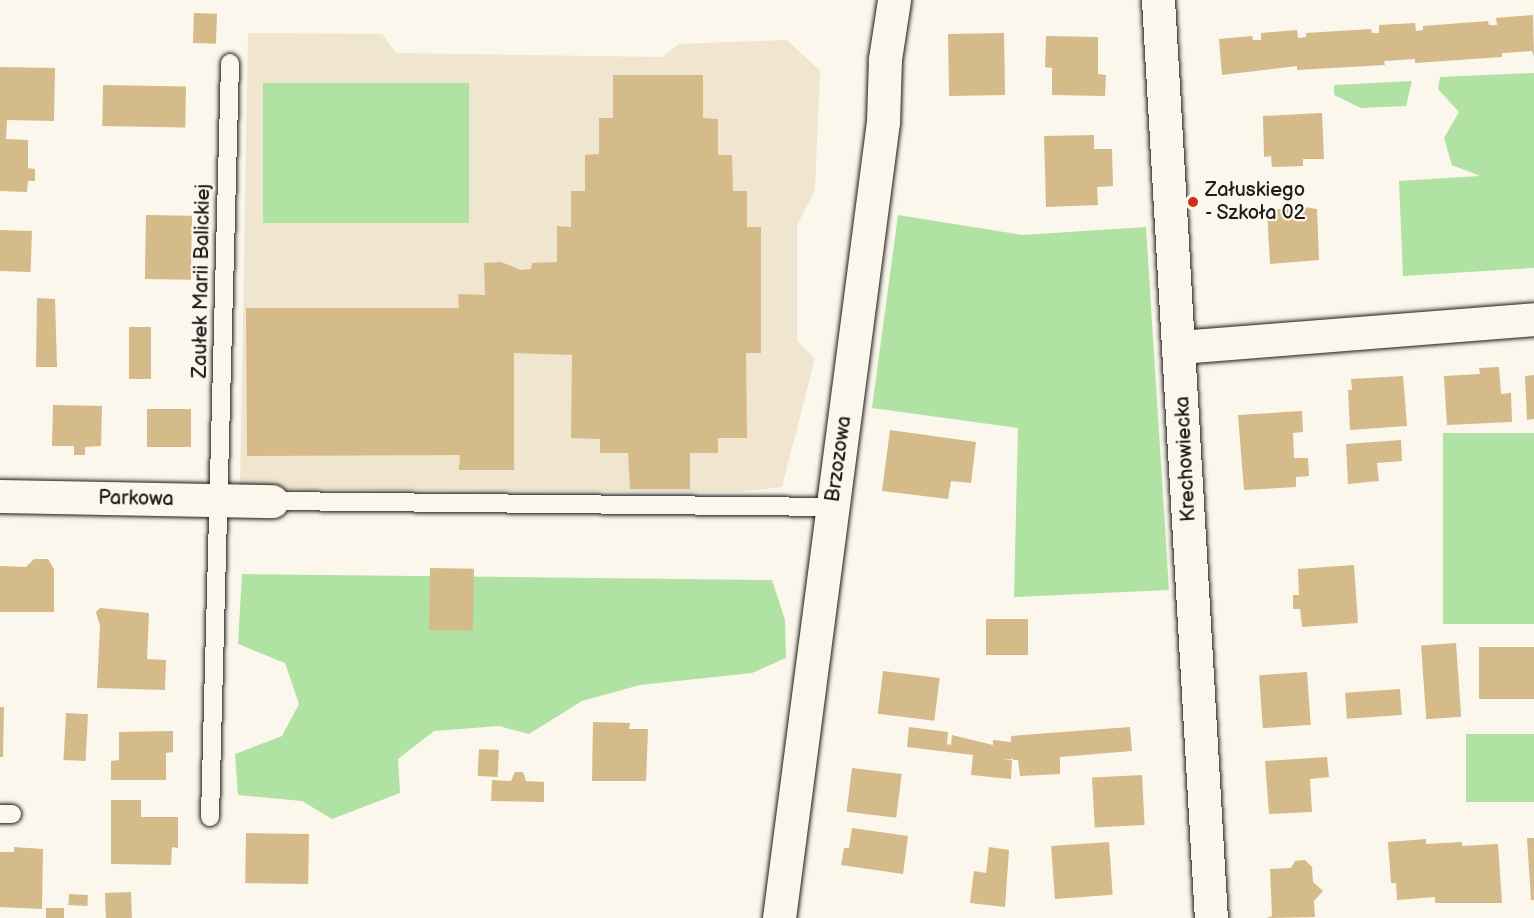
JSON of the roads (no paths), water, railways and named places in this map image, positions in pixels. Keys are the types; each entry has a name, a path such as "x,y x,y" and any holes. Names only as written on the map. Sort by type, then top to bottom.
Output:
{"street":[{"name":"Brzozowa","path":"779,918 883,122 885,58 894,0"},
{"name":"Krechowiecka","path":"1158,0 1180,347 1211,918"},
{"path":"1180,347 1534,319"},
{"name":"Parkowa","path":"0,496 272,501"}],"lane":[{"name":"Zaułek Marii Balickiej","path":"210,817 230,63"},
{"path":"272,501 832,507"}],"place":[{"name":"Załuskiego - Szkoła 02","path":"1193,202"}]}
